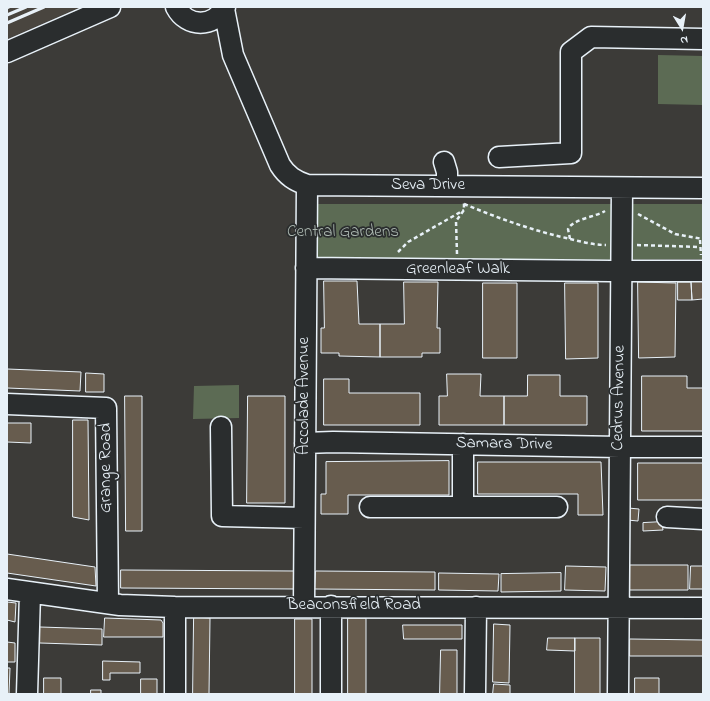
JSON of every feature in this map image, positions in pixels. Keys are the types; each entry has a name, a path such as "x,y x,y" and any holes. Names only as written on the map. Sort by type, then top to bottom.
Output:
{"street":[{"path":"7,52 110,7"},
{"path":"175,7 187,20 194,23 212,21 219,16 224,8"},
{"name":"Seva Drive","path":"224,8 233,55 280,165 293,180 307,185 703,188"},
{"name":"Seva Drive","path":"203,23 218,35 233,55"},
{"path":"499,157 571,154 571,52 591,37 703,39"},
{"path":"444,162 447,172 447,186"},
{"name":"Accolade Avenue","path":"304,606 305,443 299,368 306,268 307,185"},
{"name":"Cedrus Avenue","path":"618,694 622,188"},
{"name":"Greenleaf Walk","path":"306,268 611,271"},
{"path":"630,271 703,271"},
{"name":"Grange Road","path":"7,404 106,408 108,604"},
{"path":"221,427 222,516 304,518"},
{"name":"Samara Drive","path":"305,443 332,442 620,447 703,446"},
{"path":"463,444 463,507"},
{"path":"370,507 556,507"},
{"path":"667,518 703,519"},
{"name":"Beaconsfield Road","path":"7,589 108,604 175,607 331,606 703,608"},
{"path":"27,694 30,592"},
{"path":"331,606 331,694"},
{"path":"175,607 175,694"},
{"path":"475,694 476,607"}],"path":[{"path":"457,270 456,221 464,210 465,197"},
{"path":"464,204 513,224 597,245 612,244"},
{"path":"570,239 568,229 570,224 596,216 609,209"},
{"path":"381,269 408,242 464,210"},
{"path":"634,211 675,234 703,240"},
{"path":"630,245 700,247"}],"shaded area":[{"path":"7,7 80,7 7,39"}],"green space":[{"path":"658,55 703,56 703,105 658,104"},
{"name":"Central Gardens","path":"314,204 703,204 703,259 315,262"},
{"path":"239,385 239,418 193,419 194,386"}],"building":[{"path":"324,281 357,281 359,324 380,324 380,357 339,356 339,353 321,353 321,328 324,328"},
{"path":"703,281 703,299 692,300 691,282"},
{"path":"404,282 438,282 437,328 440,328 440,353 422,353 422,357 380,357 380,324 404,324"},
{"path":"638,282 676,283 675,357 639,358"},
{"path":"678,282 691,282 692,300 678,300"},
{"path":"483,283 517,283 517,358 483,358"},
{"path":"565,283 598,283 598,358 566,359"},
{"path":"7,369 81,372 80,391 7,388"},
{"path":"86,373 104,374 104,392 86,392"},
{"path":"447,374 481,374 480,396 504,396 504,425 439,425 439,396 447,396"},
{"path":"528,375 560,375 560,396 587,396 587,425 504,425 504,396 527,396"},
{"path":"642,376 687,376 687,388 703,388 703,431 642,431"},
{"path":"324,379 349,379 349,393 420,393 420,425 324,425"},
{"path":"125,396 142,396 142,531 126,531"},
{"path":"248,396 285,396 285,503 247,503"},
{"path":"73,420 88,420 89,520 73,517"},
{"path":"7,423 31,423 31,443 7,442"},
{"path":"449,461 449,495 348,495 348,514 321,514 321,494 326,494 326,462"},
{"path":"478,462 601,462 603,515 578,515 578,494 478,494"},
{"path":"638,463 703,463 703,500 638,500"},
{"path":"628,508 639,509 638,521 627,520"},
{"path":"662,522 663,530 643,531 643,523"},
{"path":"7,554 95,567 96,586 7,573"},
{"path":"630,565 688,565 688,590 630,590"},
{"path":"566,566 606,567 605,591 565,590"},
{"path":"691,566 703,566 703,589 690,589"},
{"path":"121,570 296,571 296,589 121,588"},
{"path":"316,571 435,572 435,590 315,589"},
{"path":"439,573 499,574 498,591 439,590"},
{"path":"561,573 561,591 501,592 501,574"},
{"path":"7,602 16,603 15,622 7,620"},
{"path":"194,617 210,618 209,694 193,694"},
{"path":"105,618 161,620 163,623 163,637 104,637"},
{"path":"348,618 366,618 366,694 348,694"},
{"path":"295,619 312,619 312,694 295,694"},
{"path":"494,624 510,625 509,683 493,682"},
{"path":"403,625 462,625 462,639 404,639"},
{"path":"40,627 102,629 102,645 40,643"},
{"path":"548,638 575,638 575,651 547,650"},
{"path":"575,638 600,638 600,694 575,694"},
{"path":"630,639 703,640 703,656 630,656"},
{"path":"7,642 15,643 15,662 7,662"},
{"path":"441,650 457,650 457,694 440,694"},
{"path":"103,661 140,662 140,673 110,673 110,680 103,680"},
{"path":"7,668 10,668 9,694 7,694"},
{"path":"44,678 61,678 61,694 44,694"},
{"path":"635,678 659,678 659,694 635,694"},
{"path":"141,679 157,679 157,694 141,694"},
{"path":"494,684 510,685 510,694 493,694"},
{"path":"91,690 101,690 101,694 91,694"}],"railway":[{"path":"7,15 26,7"},
{"path":"7,23 44,7"}]}
